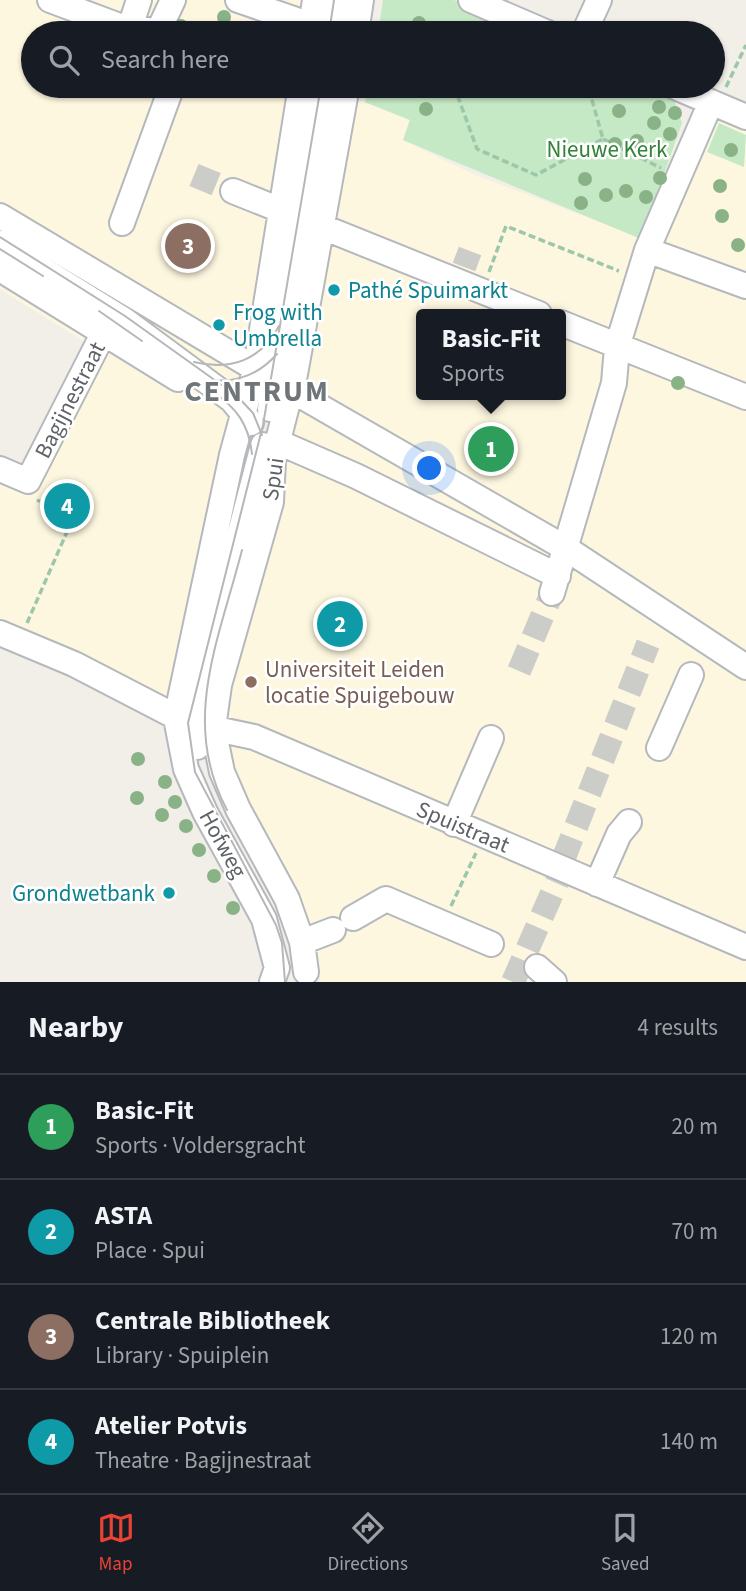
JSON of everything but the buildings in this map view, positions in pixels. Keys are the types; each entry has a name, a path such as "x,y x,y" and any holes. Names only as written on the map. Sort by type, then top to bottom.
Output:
{"street":[{"path":"50,0 109,21"},
{"path":"126,21 139,0"},
{"path":"166,21 173,0"},
{"path":"238,0 313,17 338,0"},
{"path":"358,21 361,0"},
{"path":"471,0 520,21"},
{"path":"589,21 599,0"},
{"path":"122,223 168,98"},
{"name":"Spui","path":"195,724 260,425 281,209 299,98"},
{"name":"Spui","path":"195,724 219,685 268,498 272,466 260,425 266,373 313,223 324,98"},
{"name":"Spui","path":"266,373 286,328 344,98"},
{"path":"703,98 746,117"},
{"path":"557,569 614,383 617,347 647,250 715,103"},
{"path":"233,191 313,223 461,274 482,290 527,309"},
{"path":"0,216 121,289 222,374 266,373"},
{"path":"0,243 114,326 260,425 385,483 557,569 595,558 746,667"},
{"path":"647,250 746,286"},
{"path":"0,269 114,326 266,373 557,569"},
{"name":"Bagijnestraat","path":"0,468 28,481 114,326 129,309 121,289"},
{"path":"566,325 746,397"},
{"path":"194,349 260,425"},
{"name":"Spui","path":"195,724 199,690 259,461 255,432 260,425"},
{"name":"Spuistraat","path":"9,638 74,664 195,724 254,737 746,947"},
{"path":"659,748 691,674"},
{"name":"Hofweg","path":"195,724 222,772 237,809 287,899 302,942 292,974"},
{"name":"Hofweg","path":"195,724 197,747 208,785 282,927 292,974"},
{"path":"454,824 491,738"},
{"path":"597,884 619,834 629,822"},
{"path":"302,942 343,924 386,899 491,944"}],"path":[{"path":"725,84 746,45"},
{"path":"458,98 477,149 536,175 603,139"},
{"path":"591,98 603,139 664,170"},
{"path":"715,103 718,98"},
{"path":"482,290 506,226 639,278"},
{"name":"Bagijnestraat","path":"9,638 70,525 65,514 31,497 28,481"},
{"path":"441,922 484,835"}],"shaded area":[{"path":"0,0 307,0 304,21 21,21 21,98 293,98 273,238 171,718 0,643 0,455 29,469 77,360 75,358 85,342 0,289"},
{"path":"348,98 409,120 403,140 473,174 659,245 710,109 746,124 746,982 320,982 316,945 230,771 223,729"}],"green space":[{"path":"383,0 454,0 502,21 380,21"},
{"name":"Nieuwe Kerk","path":"366,98 673,98 682,123 641,239 403,140 410,120 365,102"},
{"path":"719,123 746,135 744,167 707,152"}],"tunnel":[{"path":"194,175 233,191"},
{"path":"464,267 470,251"},
{"path":"519,671 552,593"},
{"path":"563,860 648,644"},
{"path":"513,982 560,875"}],"tram line":[{"path":"331,21 334,0"},
{"path":"285,982 282,943 276,925 195,772 188,723 263,425 319,98"},
{"path":"0,237 125,316 237,396 253,413 262,435"},
{"path":"0,249 43,276"},
{"path":"99,311 142,341"},
{"path":"194,362 220,365 244,360 263,347 279,326"},
{"path":"212,380 231,380 248,375 277,354"},
{"path":"213,392 229,404 240,418 248,434 252,454"},
{"path":"227,810 213,777 206,745 205,713 215,649 242,550"}],"place":[{"name":"Centrale Bibliotheek","path":"188,246"},
{"name":"Pathé Spuimarkt","path":"334,290"},
{"name":"Frog with Umbrella","path":"219,325"},
{"name":"Basic-Fit","path":"491,449"},
{"name":"Atelier Potvis","path":"67,506"},
{"name":"ASTA","path":"340,624"},
{"name":"Universiteit Leiden locatie Spuigebouw","path":"251,682"},
{"name":"Grondwetbank","path":"169,893"}],"district":[{"name":"CENTRUM","path":"257,391"}]}
